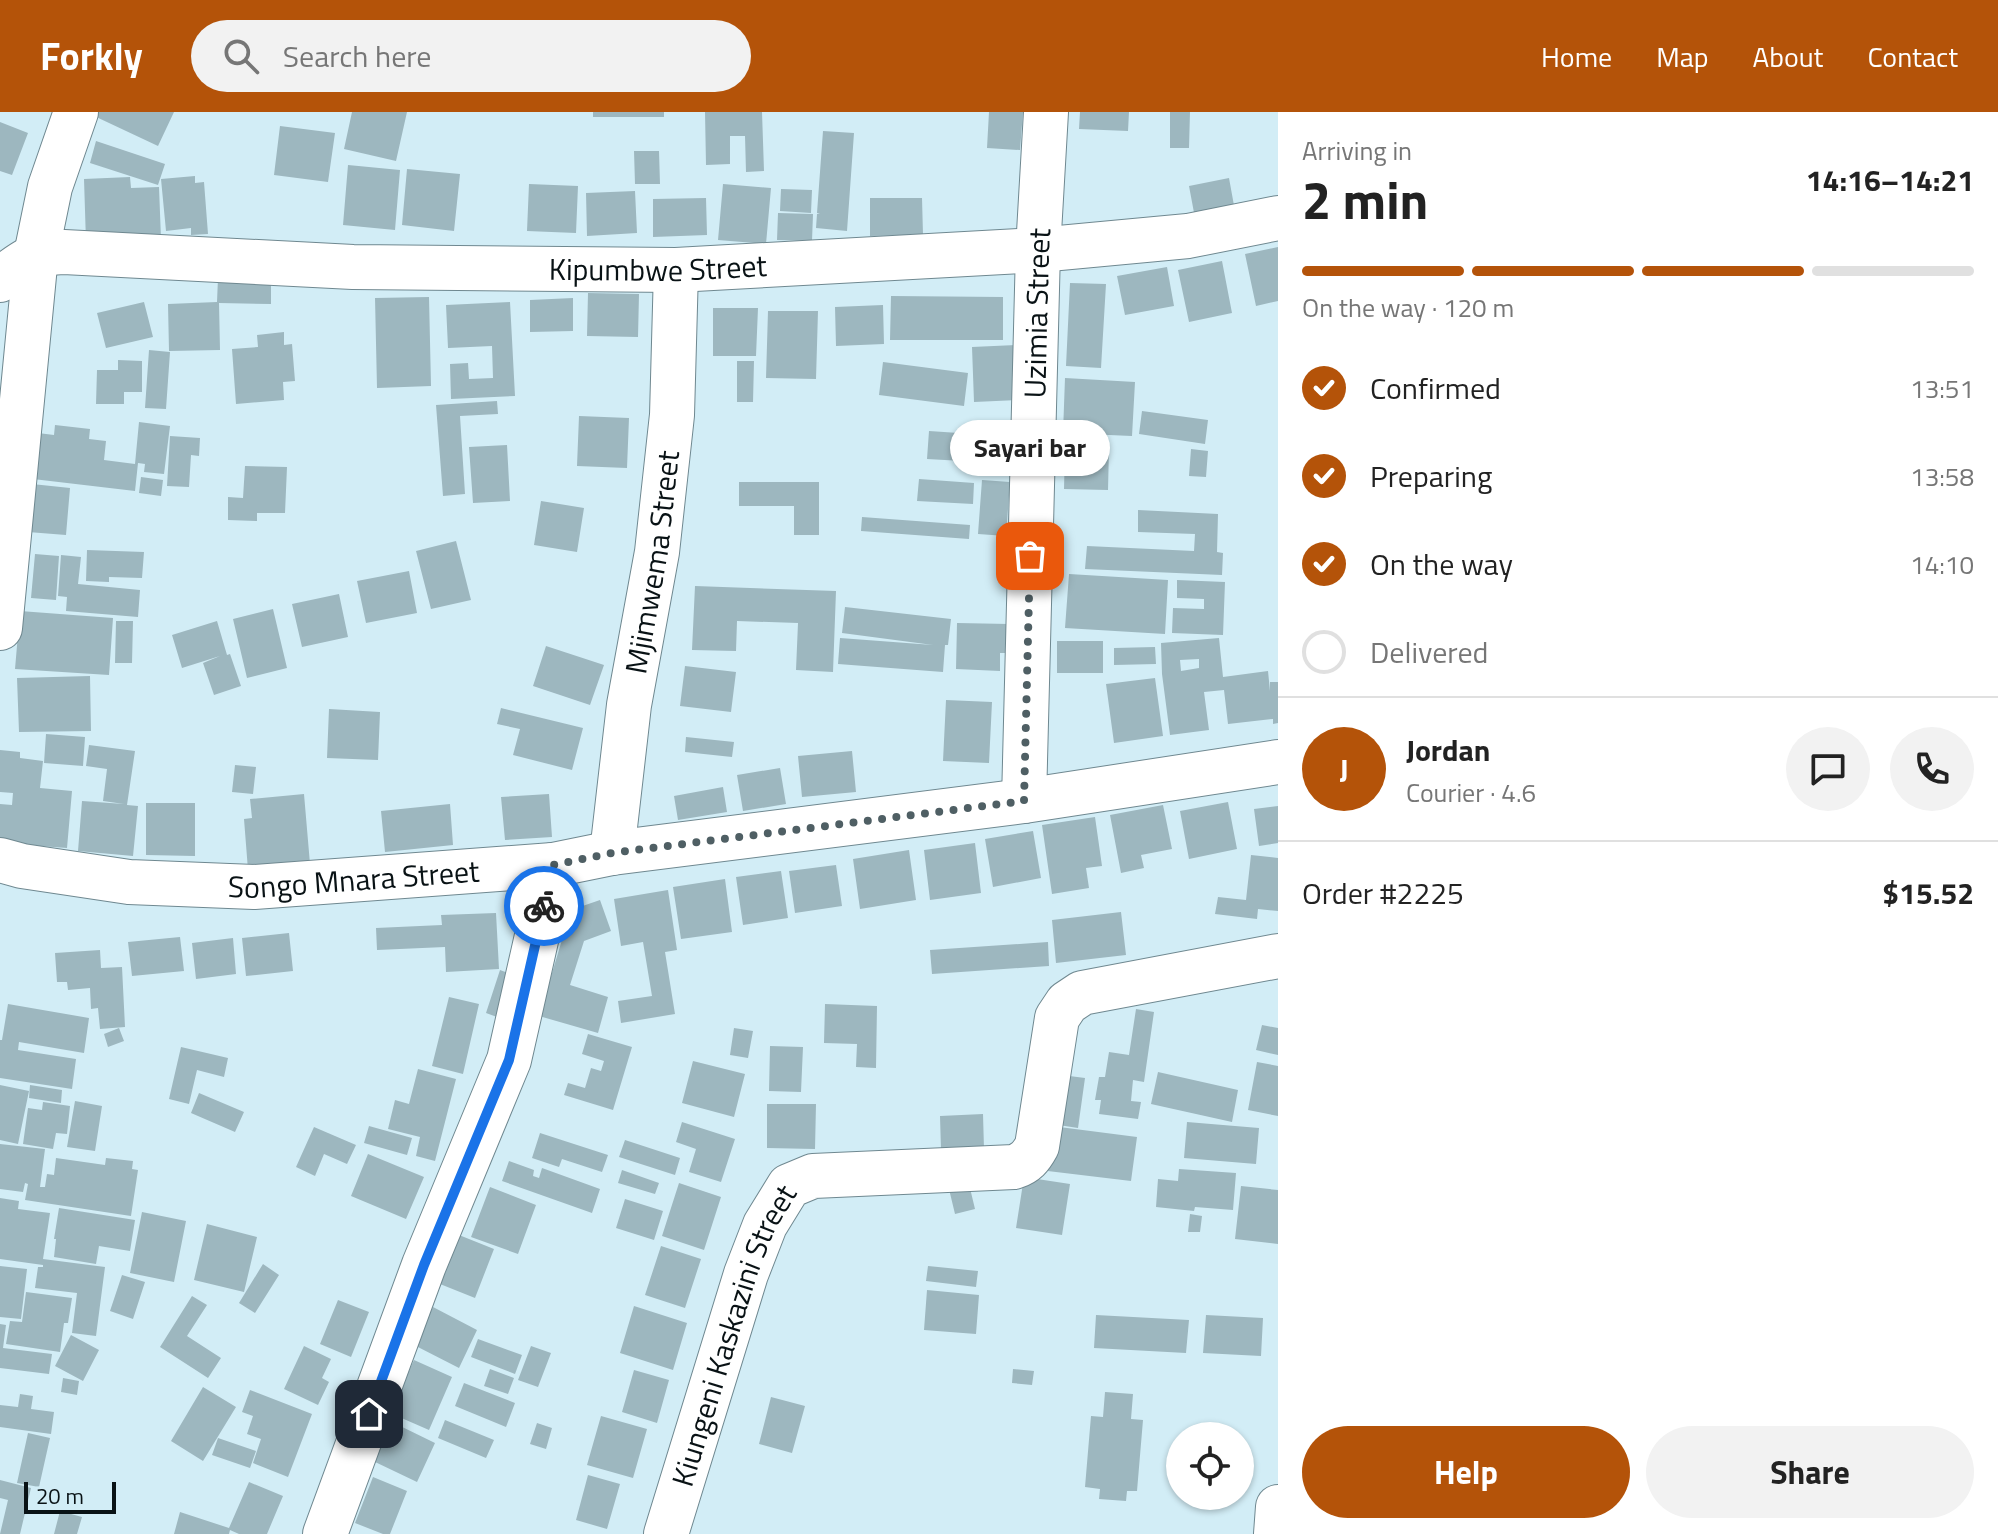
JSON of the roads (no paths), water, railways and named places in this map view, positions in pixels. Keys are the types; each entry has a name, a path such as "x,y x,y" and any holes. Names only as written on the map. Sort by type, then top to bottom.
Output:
{"street":[{"path":"0,628 36,255 50,187 76,112"},
{"name":"Uzimia Street","path":"1024,801 1038,250 1046,112"},
{"name":"Kipumbwe Street","path":"36,255 64,252 353,267 676,270 1038,250 1188,236 1278,218"},
{"path":"0,280 36,255"},
{"name":"Mjimwema Street","path":"612,853 629,705 659,537 672,415 676,270"},
{"name":"Songo Mnara Street","path":"0,860 37,869 129,882 254,887 553,865 612,853 1024,801 1278,762"},
{"path":"325,1534 424,1265 509,1060 553,865"},
{"name":"Kiungeni Kaskazini Street","path":"666,1534 746,1274 765,1225 789,1186 813,1176 1014,1167 1024,1164 1037,1146 1057,1018 1067,1003 1082,993 1278,956"},
{"path":"1276,1534 1278,1507"}],"place":[{"name":"Sayari bar","path":"1030,556"}]}
